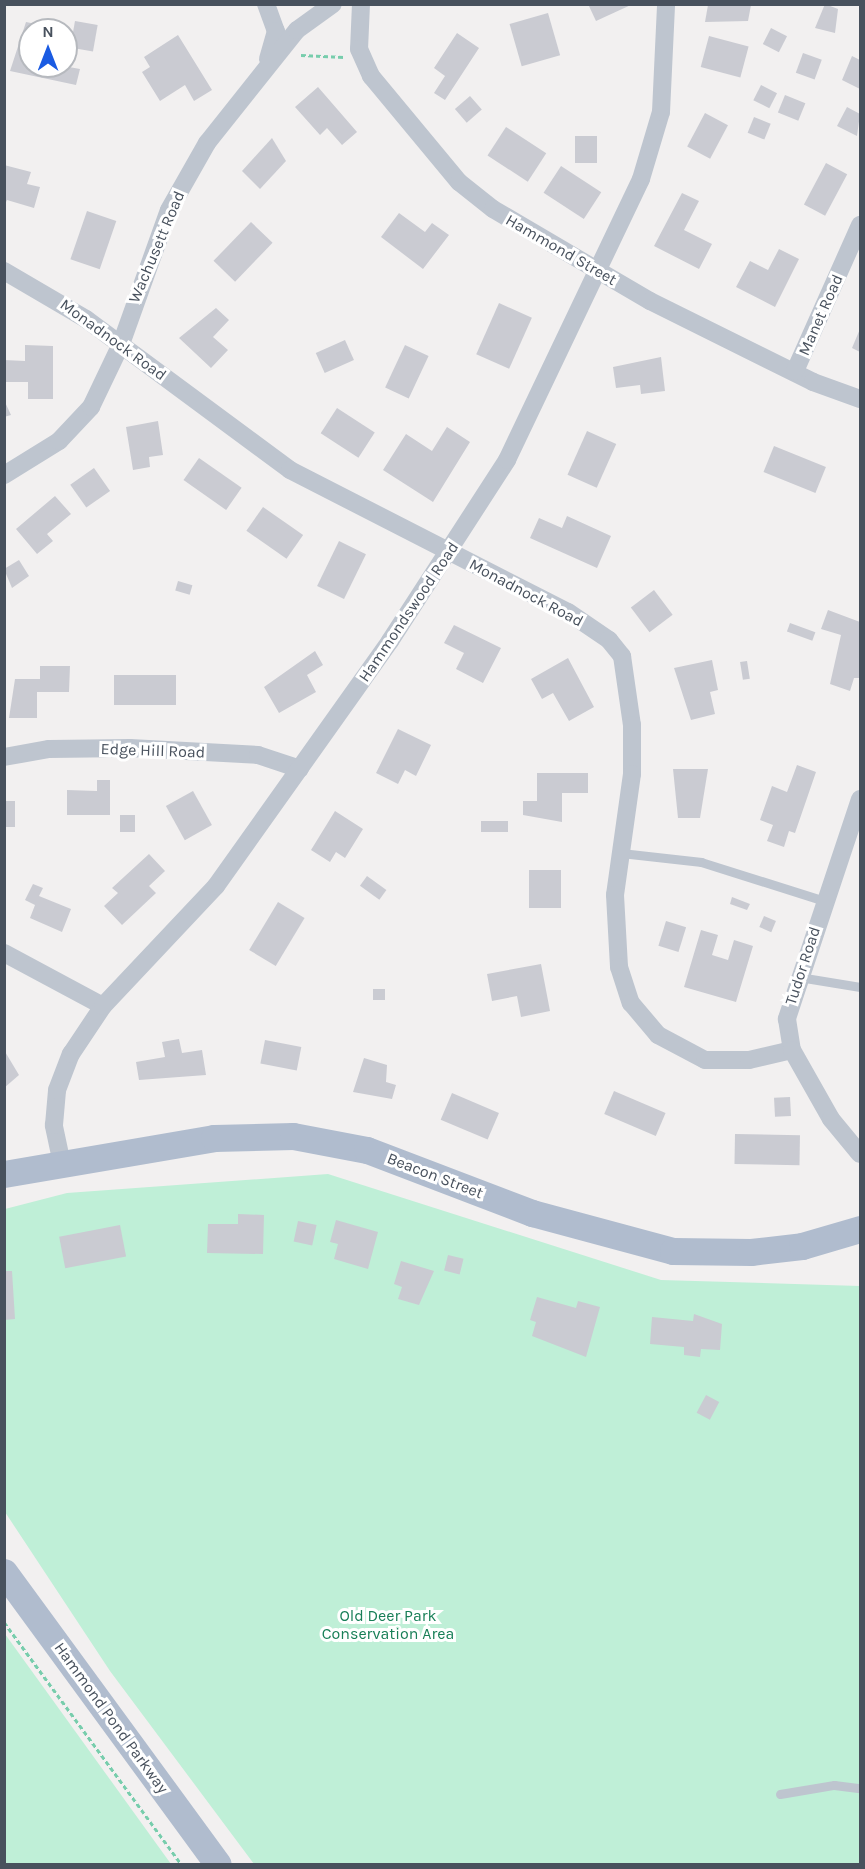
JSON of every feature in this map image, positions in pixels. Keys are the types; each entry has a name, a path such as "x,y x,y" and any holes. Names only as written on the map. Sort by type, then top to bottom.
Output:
{"main road":[{"name":"Beacon Street","path":"4,1174 214,1138 293,1136 367,1150 532,1213 673,1251 751,1252 802,1246 861,1229"},
{"name":"Hammond Pond Parkway","path":"4,1572 218,1864"}],"street":[{"name":"Wachusett Road","path":"265,67 276,32 266,4"},
{"name":"Wachusett Road","path":"4,475 76,426 121,344 169,210 207,143 265,67 303,24 333,4"},
{"name":"Hammond Street","path":"361,4 362,60 412,129 459,182 493,209 599,273 795,371 861,399"},
{"name":"Hammondswood Road","path":"62,1164 54,1125 57,1090 71,1054 103,1006 177,933 300,769 451,553 507,460 599,273 641,179 661,112 666,4"},
{"name":"Manet Road","path":"795,371 861,225"},
{"name":"Monadnock Road","path":"4,271 121,344 290,470 568,612 609,640 622,656 628,682 632,774 615,896 619,967 631,1003 658,1035 705,1060 749,1060 792,1050"},
{"name":"Edge Hill Road","path":"4,757 49,749 130,748 258,755 300,769"},
{"name":"Tudor Road","path":"861,799 787,1018 792,1050 831,1119 861,1154"},
{"path":"4,953 103,1006"}],"lane":[{"path":"621,853 701,862 825,901"},
{"path":"799,977 861,987"},
{"path":"780,1794 834,1785 861,1788"}],"path":[{"path":"297,56 321,52 346,57"},
{"name":"Hammond Pond Parkway","path":"4,1622 181,1864"}],"green space":[{"name":"Old Deer Park Conservation Area","path":"328,1174 661,1280 860,1286 860,1864 254,1864 110,1671 5,1512 5,1209 67,1193"},
{"path":"5,1634 171,1864 5,1864"}],"building":[{"path":"588,4 633,4 596,21"},
{"path":"825,4 838,9 835,33 815,28"},
{"path":"708,5 751,5 748,21 705,22"},
{"path":"548,13 560,55 522,66 510,24"},
{"path":"78,22 98,25 93,52 78,49"},
{"path":"771,28 787,36 779,52 763,44"},
{"path":"457,33 479,48 445,100 434,93 445,76 434,68"},
{"path":"178,35 212,90 194,101 185,85 160,101 142,72 150,67 144,57"},
{"path":"709,36 749,47 740,78 701,67"},
{"path":"18,46 18,73 10,71"},
{"path":"803,53 822,60 815,80 796,73"},
{"path":"852,56 860,60 860,89 842,80"},
{"path":"43,78 78,78 76,85"},
{"path":"761,85 777,93 769,108 753,100"},
{"path":"318,87 357,132 342,145 327,128 320,135 295,107"},
{"path":"785,95 805,103 798,121 778,113"},
{"path":"470,96 482,110 467,123 455,109"},
{"path":"847,107 860,114 857,136 837,126"},
{"path":"705,113 728,125 710,159 687,147"},
{"path":"754,117 771,124 764,140 748,133"},
{"path":"506,127 546,153 528,182 487,156"},
{"path":"575,136 597,136 597,163 575,163"},
{"path":"272,138 286,161 260,189 242,171"},
{"path":"826,163 847,174 825,216 804,204"},
{"path":"4,165 31,172 27,184 40,187 34,208 7,200 4,206"},
{"path":"561,166 601,192 584,219 544,193"},
{"path":"682,193 699,201 684,230 712,244 699,269 654,246"},
{"path":"87,211 116,221 100,269 70,259"},
{"path":"399,213 425,232 432,223 449,235 423,269 381,237"},
{"path":"251,222 273,243 235,282 213,261"},
{"path":"779,249 799,259 775,307 736,287 750,261 768,270"},
{"path":"499,303 532,318 509,369 476,354"},
{"path":"216,308 229,320 213,337 228,350 211,368 179,338"},
{"path":"860,329 860,352 852,348"},
{"path":"345,340 354,360 325,373 316,353"},
{"path":"25,345 53,346 53,399 28,399 28,382 4,382 4,360 25,361"},
{"path":"405,345 429,356 409,399 385,388"},
{"path":"661,357 665,391 641,394 640,385 616,388 613,367"},
{"path":"4,400 11,415 4,417"},
{"path":"337,408 375,433 358,458 321,433"},
{"path":"158,421 163,455 149,457 150,467 133,470 126,427"},
{"path":"447,427 470,442 433,502 383,470 406,434 432,451"},
{"path":"587,431 616,444 597,488 567,475"},
{"path":"774,446 826,467 815,493 764,472"},
{"path":"199,458 242,488 226,510 184,480"},
{"path":"94,468 110,491 86,508 70,485"},
{"path":"55,496 71,514 47,534 53,541 37,554 16,529"},
{"path":"263,507 303,535 287,559 246,531"},
{"path":"567,516 611,536 597,568 530,538 539,518 562,528"},
{"path":"339,541 366,554 344,599 317,586"},
{"path":"19,560 29,576 12,588 4,569"},
{"path":"178,581 192,585 190,595 175,591"},
{"path":"654,590 673,615 649,632 631,607"},
{"path":"828,610 860,622 860,678 854,678 850,691 830,684 841,635 821,629"},
{"path":"790,623 815,632 812,641 787,631"},
{"path":"454,625 501,648 483,683 456,669 464,653 444,643"},
{"path":"315,651 323,665 307,675 316,692 279,713 264,687"},
{"path":"568,658 594,707 569,721 553,693 542,699 531,679"},
{"path":"712,660 718,690 710,692 715,714 691,720 674,668"},
{"path":"747,661 750,679 743,680 740,662"},
{"path":"40,666 70,666 69,692 37,692 37,718 9,718 15,679 40,679"},
{"path":"114,675 176,675 176,705 114,705"},
{"path":"398,729 431,745 416,776 405,770 398,784 376,773"},
{"path":"797,765 816,772 795,833 789,831 784,847 767,841 773,825 760,820 772,786 787,792"},
{"path":"673,769 708,769 700,818 678,818"},
{"path":"537,773 588,773 588,793 562,793 562,822 523,815 523,801 537,801"},
{"path":"97,780 110,780 110,815 67,815 67,790 97,791"},
{"path":"193,791 212,825 185,840 166,806"},
{"path":"4,801 15,801 15,827 4,827"},
{"path":"335,811 363,829 345,858 336,852 330,862 311,850"},
{"path":"120,815 135,815 135,832 120,832"},
{"path":"481,821 508,821 508,832 481,832"},
{"path":"149,854 165,871 149,886 156,893 122,925 104,906 118,893 112,888"},
{"path":"529,870 561,870 561,908 529,908"},
{"path":"367,876 386,890 379,900 360,886"},
{"path":"33,884 43,888 39,896 71,909 62,932 30,918 35,905 25,900"},
{"path":"732,897 750,904 747,910 730,904"},
{"path":"278,902 305,918 276,966 249,950"},
{"path":"764,916 776,921 771,932 759,927"},
{"path":"666,921 686,927 678,952 658,946"},
{"path":"701,930 718,935 712,955 728,960 734,940 753,946 736,1002 684,987"},
{"path":"541,964 550,1011 521,1017 517,996 492,1001 487,974"},
{"path":"373,989 385,989 385,1000 373,1000"},
{"path":"179,1039 182,1053 202,1050 206,1075 139,1080 136,1062 165,1057 162,1042"},
{"path":"265,1040 301,1047 297,1071 260,1064"},
{"path":"4,1050 19,1075 4,1088"},
{"path":"364,1058 387,1065 386,1082 396,1085 392,1099 353,1092"},
{"path":"614,1091 666,1113 656,1136 604,1114"},
{"path":"452,1093 499,1113 488,1140 441,1120"},
{"path":"790,1097 791,1116 775,1117 774,1098"},
{"path":"735,1134 800,1135 799,1165 734,1164"},
{"path":"238,1214 264,1215 263,1254 207,1253 208,1224 238,1224"},
{"path":"336,1220 378,1232 368,1269 334,1259 338,1244 330,1242"},
{"path":"298,1221 317,1225 312,1245 294,1242"},
{"path":"120,1225 126,1256 65,1268 59,1237"},
{"path":"448,1255 464,1259 460,1274 444,1271"},
{"path":"401,1261 434,1271 419,1305 398,1299 402,1287 394,1284"},
{"path":"4,1271 12,1271 15,1319 4,1320"},
{"path":"537,1297 576,1308 578,1301 600,1307 586,1357 532,1336 536,1322 530,1320"},
{"path":"694,1314 722,1324 720,1350 701,1349 700,1357 684,1355 684,1347 650,1344 652,1317 693,1321"},
{"path":"706,1395 719,1402 710,1420 697,1413"}]}
